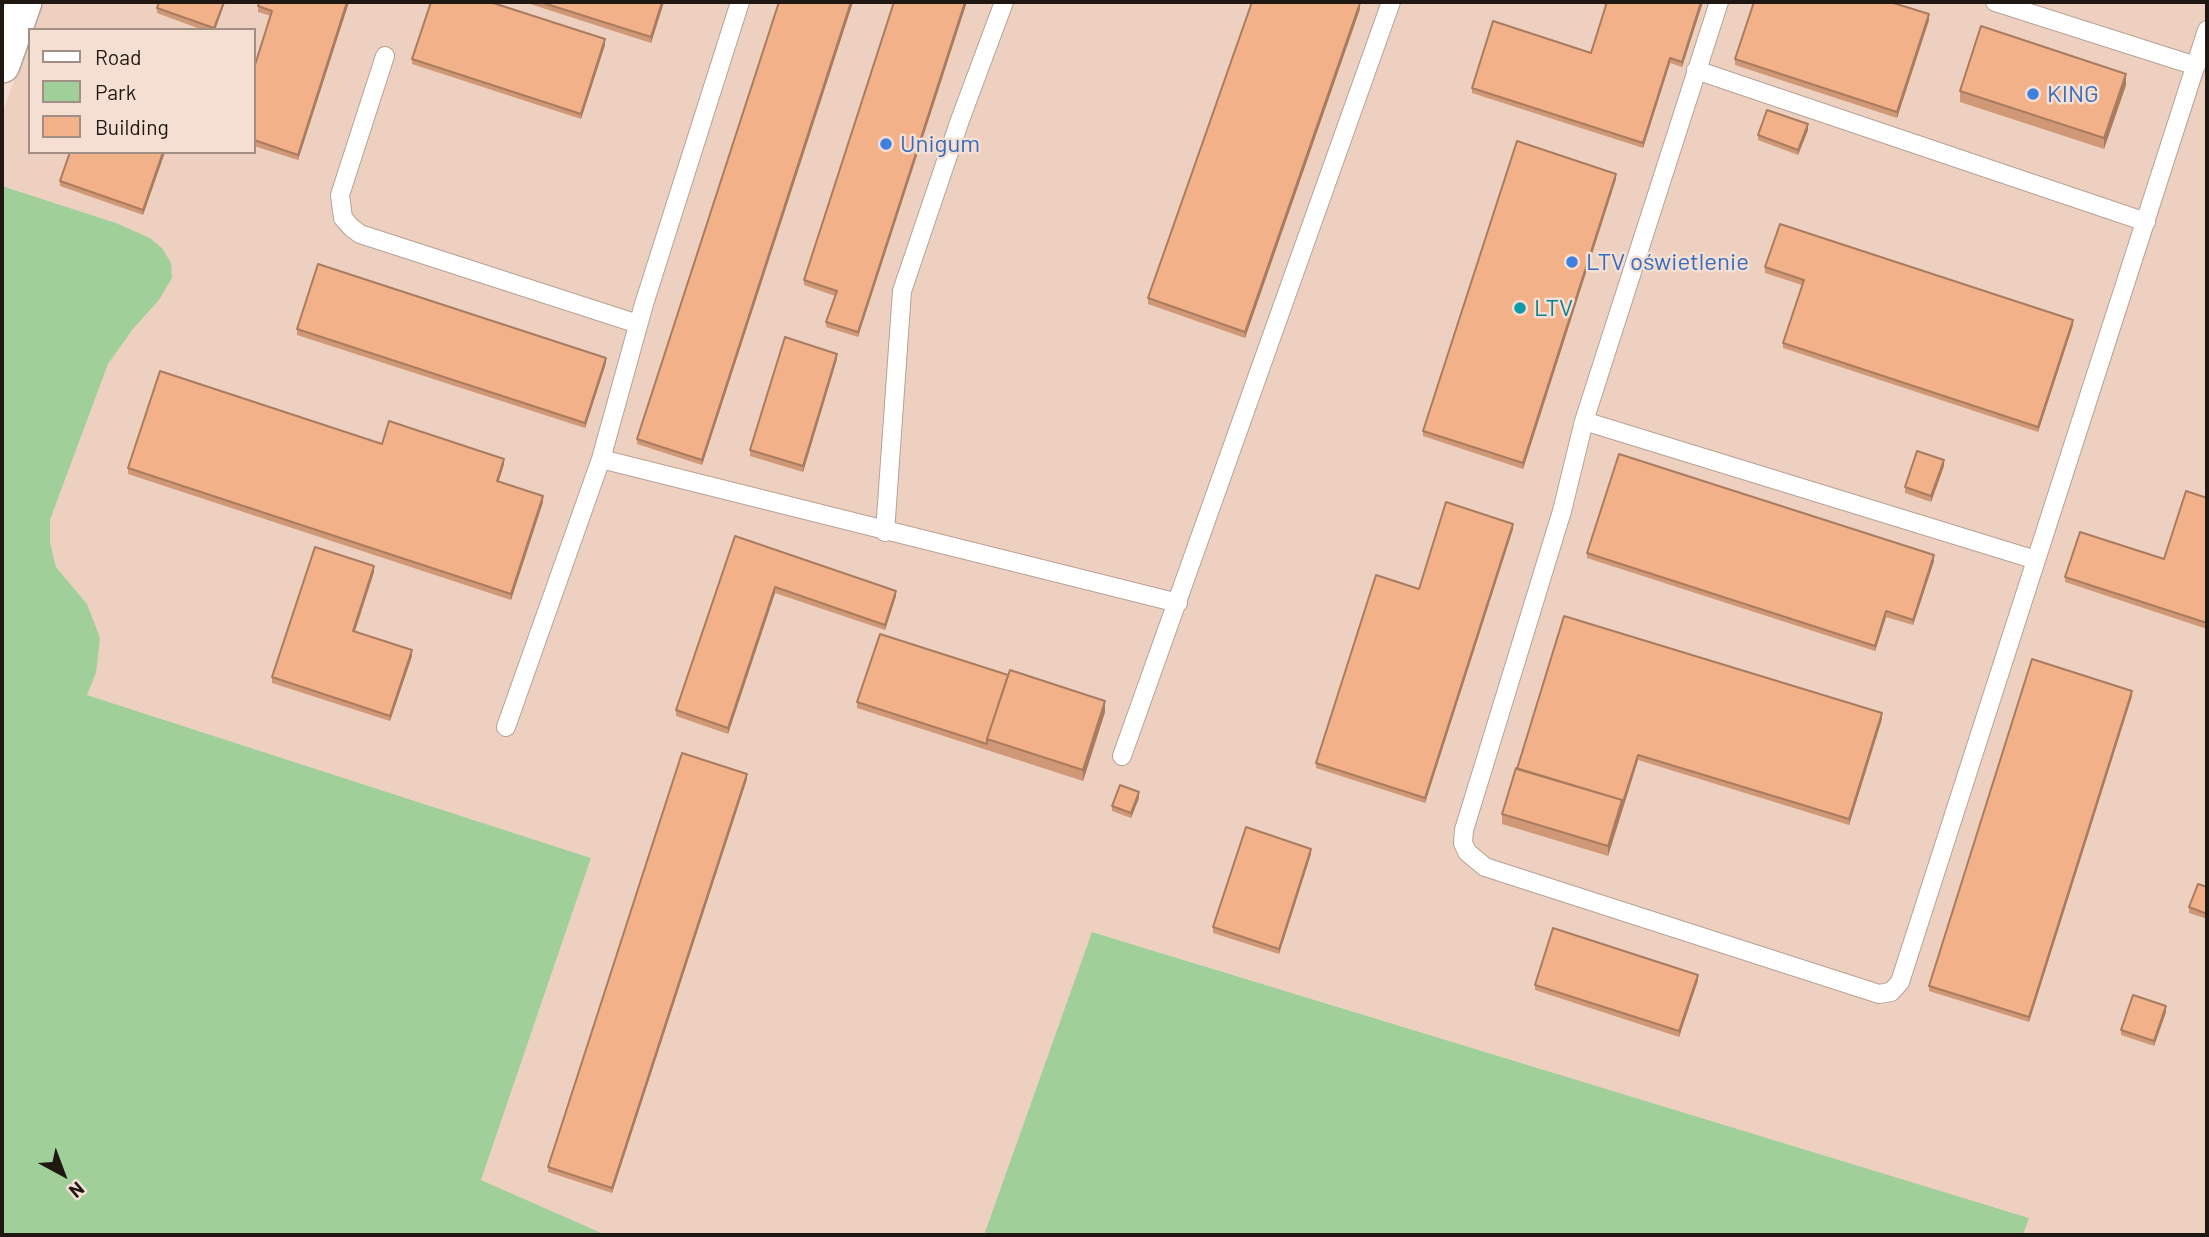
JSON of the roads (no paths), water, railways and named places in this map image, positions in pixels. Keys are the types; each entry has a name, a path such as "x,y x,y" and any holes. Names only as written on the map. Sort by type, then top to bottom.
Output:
{"street":[{"path":"2,65 24,2"}],"lane":[{"path":"506,727 601,459 638,324 740,2"},
{"path":"885,532 902,291 960,120 1004,2"},
{"path":"1122,757 1391,2"},
{"path":"1719,2 1584,421 1562,511 1464,830 1463,843 1467,852 1485,867 1879,994 1892,992 1900,982 2207,30"},
{"path":"1995,2 2196,66"},
{"path":"385,56 340,195 344,218 352,228 360,234 638,324"},
{"path":"1696,70 2146,222"},
{"path":"1584,421 2036,560"},
{"path":"601,459 1178,603"}],"place":[{"name":"KING","path":"2033,94"},
{"name":"Unigum","path":"886,144"},
{"name":"LTV oświetlenie","path":"1572,262"},
{"name":"LTV","path":"1520,308"}]}
